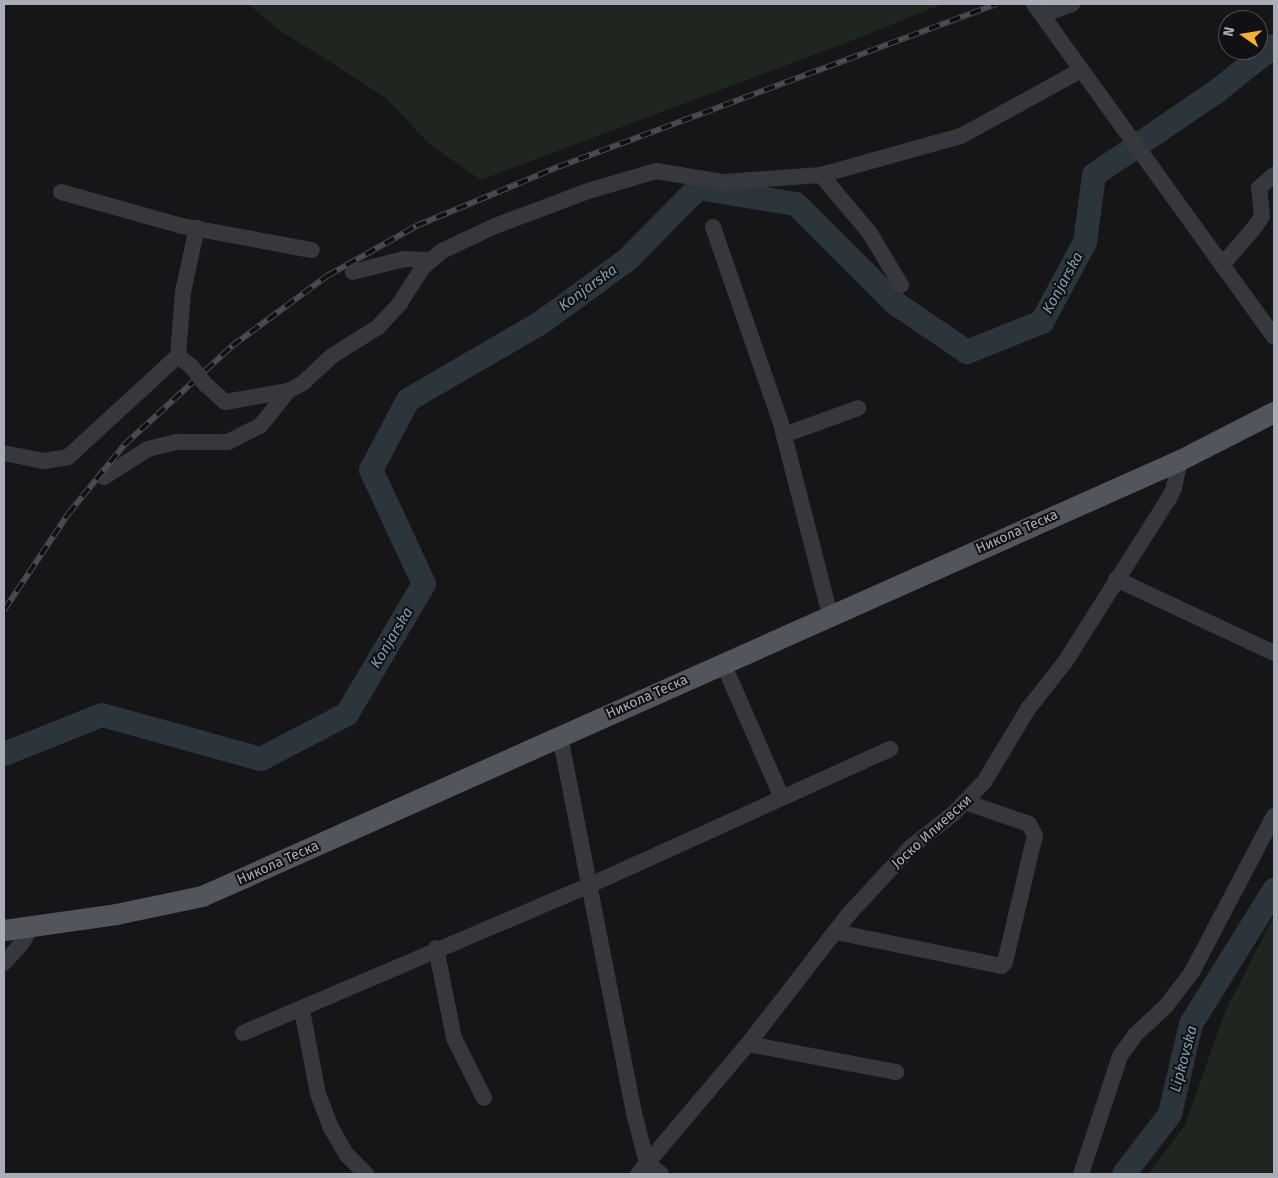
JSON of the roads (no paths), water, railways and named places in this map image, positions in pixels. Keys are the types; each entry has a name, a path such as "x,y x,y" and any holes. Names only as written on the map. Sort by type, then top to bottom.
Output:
{"main road":[{"name":"Никола Теска","path":"4,930 116,914 202,896 1180,460 1274,412"}],"street":[{"path":"1072,4 1038,10 1160,182 1274,337"},
{"path":"178,356 191,366 205,384 225,402 288,390 303,383 332,356 378,327 400,302 429,260 495,226 588,191 656,171 724,182 821,175 961,136 1081,70"},
{"path":"821,175 869,232 900,285"},
{"path":"1222,265 1262,216 1259,188 1274,175"},
{"path":"61,192 139,215 312,250"},
{"path":"4,453 44,461 68,457 178,356 183,292 197,227"},
{"path":"713,227 761,357 784,435 830,615"},
{"path":"353,272 404,258 429,260"},
{"path":"104,476 148,449 177,442 228,442 260,426 288,390"},
{"path":"784,435 858,408"},
{"name":"Јоско Илиевски","path":"642,1169 748,1044 836,932 900,859 965,802 984,782 1028,709 1094,618 1116,579 1174,488 1180,460"},
{"path":"1116,579 1274,653"},
{"path":"723,663 781,796"},
{"path":"560,736 642,1169 661,1174"},
{"path":"243,1033 302,1010 436,948 588,886 781,796 890,749"},
{"path":"836,932 1002,966 1005,962 1035,835 1029,824 965,802"},
{"path":"1081,1174 1120,1056 1135,1035 1166,1006 1192,972 1274,816"},
{"path":"4,962 22,943 33,925"},
{"path":"436,948 454,1038 484,1098"},
{"path":"302,1010 318,1094 330,1126 347,1155 366,1174"},
{"path":"748,1044 896,1072"}],"waterway":[{"name":"Konjarska","path":"4,754 102,715 261,759 347,714 424,584 371,470 408,400 542,322 628,259 698,188 796,204 895,303 967,352 1042,322 1085,242 1094,175 1217,91 1274,46"},
{"name":"Lipkovska","path":"1124,1174 1170,1114 1191,1024 1274,890"}],"railway":[{"path":"4,610 68,514 124,445 232,346 327,276 416,226 558,167 996,4"}]}
